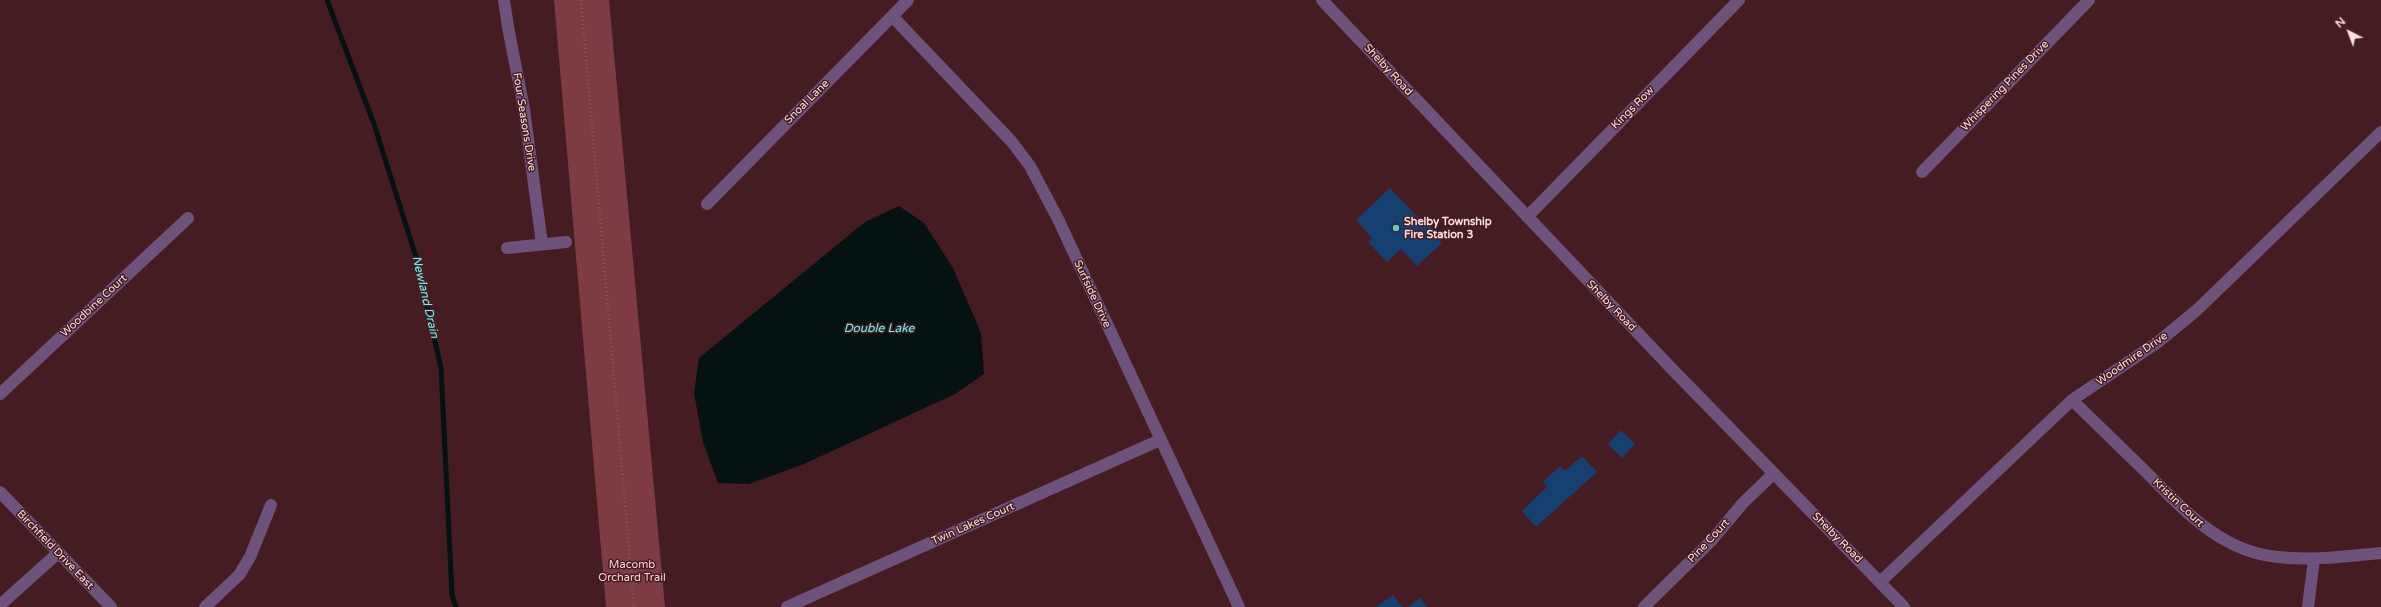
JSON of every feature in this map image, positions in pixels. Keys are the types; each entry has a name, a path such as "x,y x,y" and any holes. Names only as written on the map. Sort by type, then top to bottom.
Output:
{"street":[{"name":"Four Seasons Drive","path":"504,0 524,109 542,244"},
{"name":"Snoal Lane","path":"707,204 908,0"},
{"name":"Shelby Road","path":"1322,0 1526,217 1773,474 1904,607"},
{"name":"Kings Row","path":"1526,217 1739,0"},
{"name":"Whispering Pines Drive","path":"1922,172 2089,0"},
{"name":"Surfside Drive","path":"892,16 1012,142 1030,166 1058,219 1239,607"},
{"name":"Woodmire Drive","path":"1880,582 2072,400 2158,342 2197,310 2381,132"},
{"name":"Woodbine Court","path":"0,394 188,218"},
{"path":"507,248 566,242"},
{"name":"Kristin Court","path":"2072,400 2193,520 2210,532 2255,553 2277,557 2314,559 2381,553"},
{"name":"Twin Lakes Court","path":"787,607 1160,440"},
{"name":"Pine Court","path":"1644,607 1712,540 1743,503 1773,474"},
{"name":"Birchfield Drive East","path":"0,492 111,607"},
{"path":"205,607 238,575 250,557 271,505"},
{"path":"0,605 58,553"},
{"path":"2308,607 2314,559"}],"path":[{"path":"581,0 634,607"}],"green space":[{"name":"Macomb Orchard Trail","path":"554,0 609,0 665,607 606,607"}],"water":[{"name":"Double Lake","path":"899,206 924,223 953,268 981,333 984,374 955,394 804,464 749,484 718,483 703,442 694,393 699,358 865,222"}],"building":[{"path":"1390,188 1423,223 1425,221 1435,231 1433,233 1442,243 1417,266 1401,249 1387,262 1368,242 1372,238 1356,220"},
{"path":"1621,430 1635,444 1622,458 1608,444"},
{"path":"1582,456 1597,472 1536,527 1522,511 1547,487 1543,482 1560,466 1565,471"},
{"path":"1393,595 1402,607 1376,607"},
{"path":"1420,598 1427,607 1408,607"}],"waterway":[{"name":"Newland Drain","path":"327,0 374,124 416,257 441,368 452,595 456,607"}],"place":[{"name":"Shelby Township Fire Station 3","path":"1396,228"}]}
